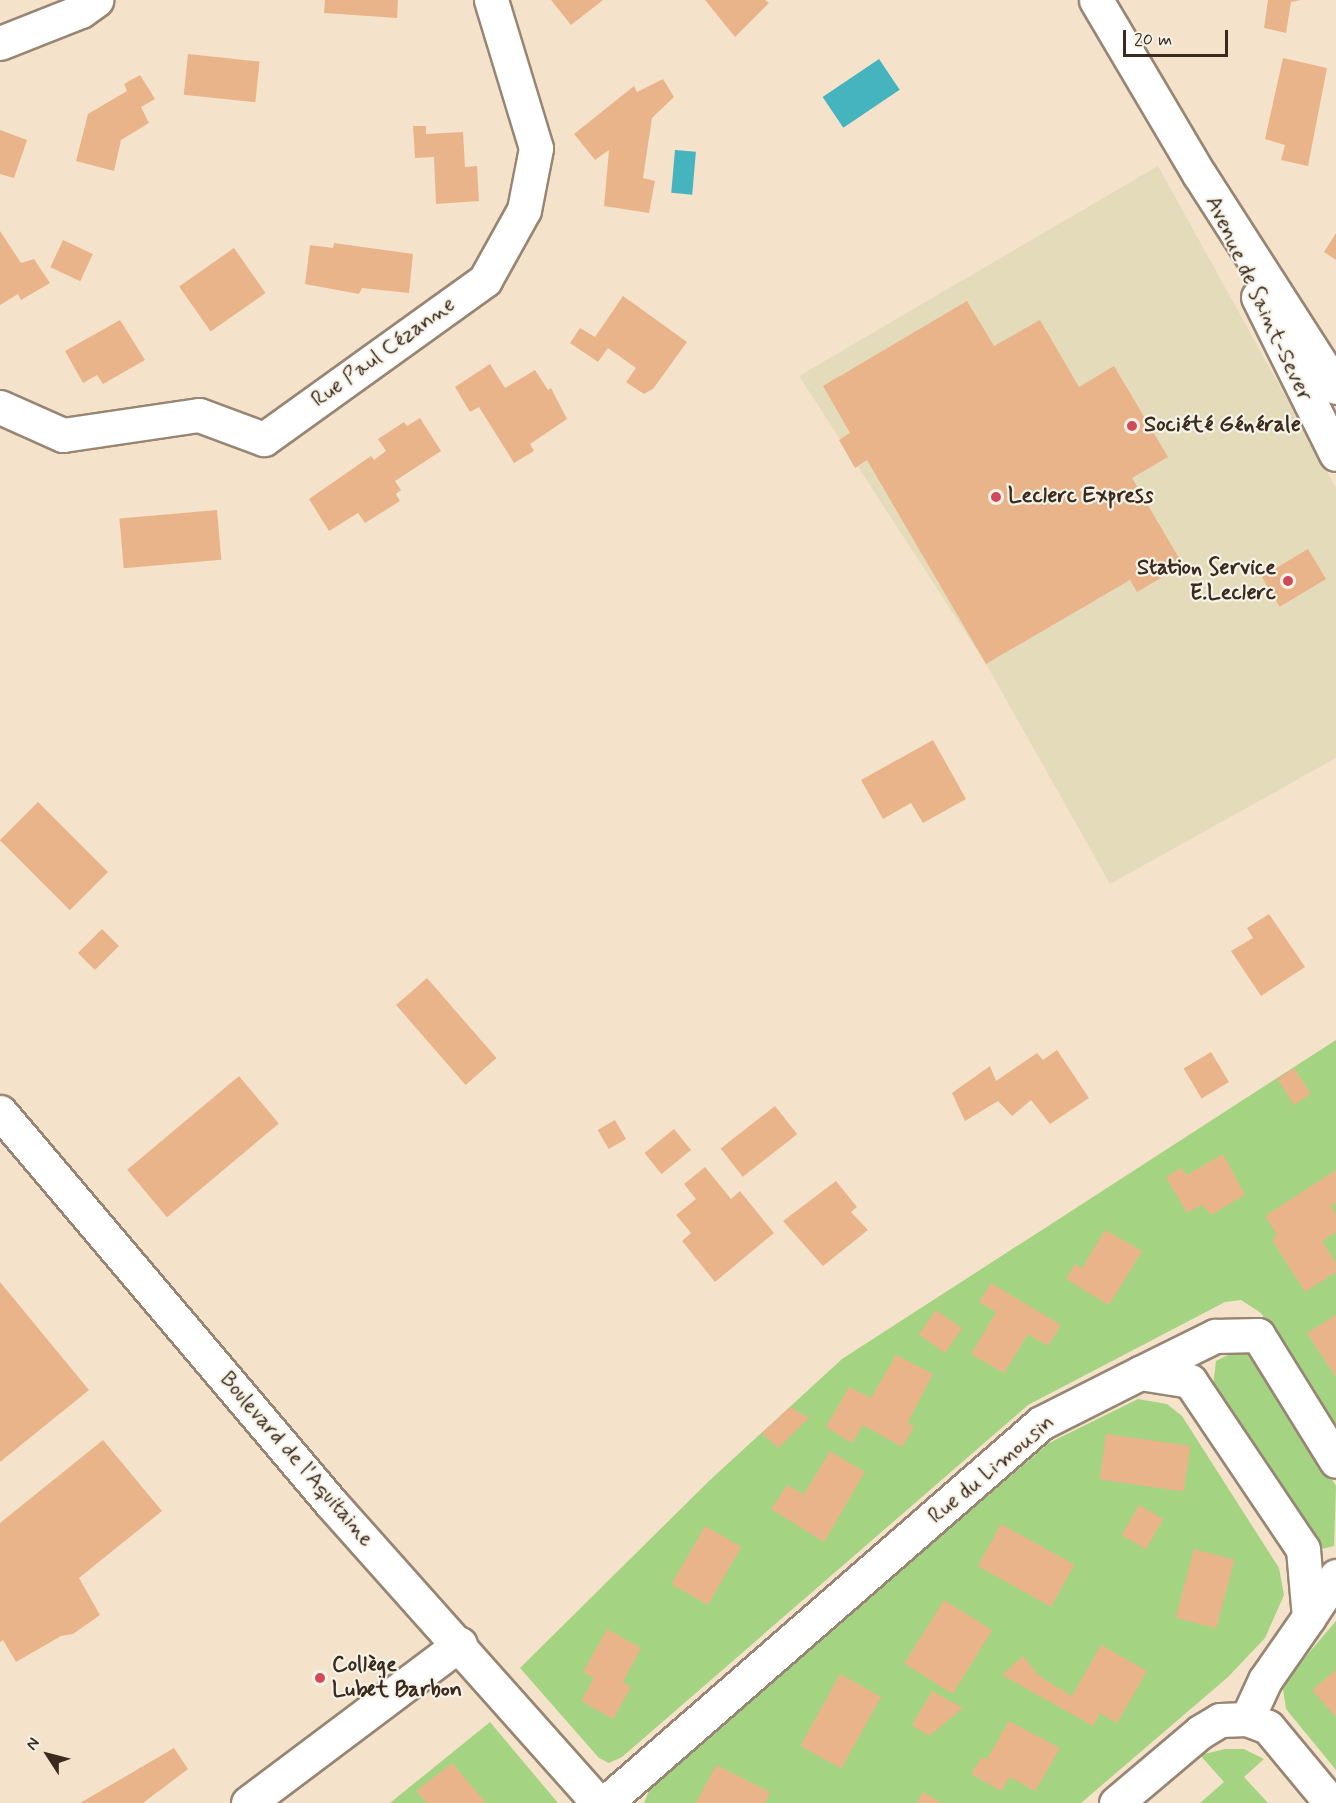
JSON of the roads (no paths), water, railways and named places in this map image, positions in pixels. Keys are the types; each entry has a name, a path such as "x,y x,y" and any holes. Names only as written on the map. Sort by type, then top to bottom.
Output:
{"street":[{"path":"0,43 81,11 96,0"},
{"name":"Rue Paul Cézanne","path":"0,407 63,435 199,415 264,439 485,280 524,210 536,148 491,0"},
{"name":"Avenue de Saint-Sever","path":"1096,0 1199,174 1336,387"},
{"name":"Avenue de Saint-Sever","path":"1199,174 1336,454"},
{"name":"Boulevard de l'Aquitaine","path":"0,1112 332,1503 460,1644 598,1803"},
{"name":"Rue du Limousin","path":"605,1803 1041,1424 1215,1336 1258,1335 1336,1461"},
{"path":"1140,1373 1190,1381 1303,1549 1309,1617"},
{"path":"1247,1719 1265,1680 1336,1576"},
{"path":"248,1803 460,1644"},
{"path":"1116,1803 1200,1732 1220,1720 1247,1719 1268,1727 1331,1803"}],"water":[{"path":"879,59 900,90 843,128 823,97"},
{"path":"675,150 696,152 692,195 671,193"}],"place":[{"name":"Société Générale","path":"1132,426"},
{"name":"Leclerc Express","path":"996,497"},
{"name":"Station Service E.Leclerc","path":"1288,581"},
{"name":"Collège Lubet Barbon","path":"320,1678"}]}
